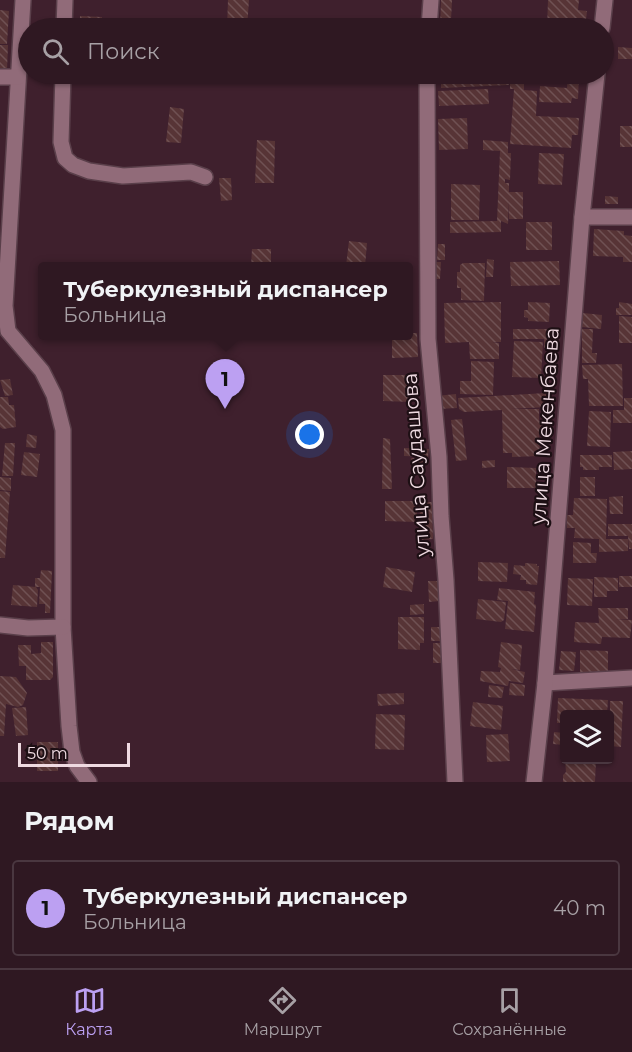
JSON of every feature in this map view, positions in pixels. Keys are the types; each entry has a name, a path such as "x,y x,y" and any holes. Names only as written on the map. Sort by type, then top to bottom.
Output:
{"street":[{"path":"22,18 23,0"},
{"path":"64,18 65,0"},
{"path":"430,18 431,0"},
{"path":"603,18 605,0"},
{"path":"0,77 18,77 4,333 42,371 54,395 63,430 63,627 69,726 72,752 85,781"},
{"path":"63,84 61,142 65,158 72,165 89,171 123,176 191,172 205,177"},
{"name":"улица Саудашова","path":"428,84 428,339 439,457 454,782"},
{"name":"улица Мекенбаева","path":"534,782 545,683 582,217 596,84"},
{"path":"582,217 632,217"},
{"path":"0,625 28,628 63,627"},
{"path":"545,683 632,678"}],"building":[{"path":"228,0 249,0 248,18 227,18"},
{"path":"441,0 452,0 451,18 440,18"},
{"path":"548,0 579,0 578,10 587,11 586,18 547,18"},
{"path":"0,10 9,11 7,44 0,44"},
{"path":"80,16 102,17 102,18 80,18"},
{"path":"0,45 8,45 7,70 0,70"},
{"path":"618,47 632,48 632,59 618,59"},
{"path":"441,84 509,84 509,85 441,88"},
{"path":"510,84 524,84 524,90 537,91 536,116 579,118 578,135 572,135 571,148 510,144 514,89 510,89"},
{"path":"567,84 579,84 578,99 572,98 571,103 539,102 540,86 567,88"},
{"path":"488,89 489,104 439,106 438,91"},
{"path":"170,107 184,109 181,143 166,142"},
{"path":"467,118 468,149 439,150 438,119"},
{"path":"620,126 632,126 632,147 620,147"},
{"path":"257,140 275,141 274,183 255,183"},
{"path":"483,140 508,142 508,153 511,153 510,180 505,179 505,183 509,183 509,192 523,192 523,219 509,219 509,201 508,224 501,221 501,232 450,233 450,222 497,221 500,151 483,150"},
{"path":"539,153 564,154 562,185 538,184"},
{"path":"219,178 231,178 232,200 221,201"},
{"path":"451,184 480,185 479,220 451,220"},
{"path":"605,196 618,197 618,204 605,204"},
{"path":"526,222 552,222 552,250 526,250"},
{"path":"594,229 624,231 624,235 632,236 632,262 623,262 623,257 593,256"},
{"path":"349,241 367,243 365,262 346,262"},
{"path":"438,244 445,244 445,260 437,260"},
{"path":"252,249 271,249 271,262 251,262"},
{"path":"487,259 494,260 493,277 486,277"},
{"path":"559,261 560,285 511,286 510,262"},
{"path":"432,262 441,262 440,279 432,279"},
{"path":"485,263 484,301 461,300 461,288 457,288 457,272 460,272 460,265"},
{"path":"501,302 501,342 492,342 499,343 499,359 470,359 469,342 445,343 444,303"},
{"path":"528,302 550,303 549,322 528,321 528,318 524,317 524,310 528,310"},
{"path":"619,302 632,304 632,315 616,315"},
{"path":"583,313 602,315 601,329 582,327"},
{"path":"619,316 632,317 632,343 619,343"},
{"path":"513,329 548,329 548,339 513,339"},
{"path":"582,329 593,329 592,353 597,353 596,363 582,363"},
{"path":"413,333 417,333 418,357 392,358 392,340 413,340"},
{"path":"551,335 558,335 556,373 546,372 548,348 544,348 544,339 551,340"},
{"path":"514,341 543,342 541,378 512,377"},
{"path":"471,361 494,362 493,395 460,394 460,381 471,381"},
{"path":"622,364 623,406 589,406 588,379 583,379 582,365"},
{"path":"383,375 411,375 411,402 383,401"},
{"path":"10,379 13,395 5,396 0,380"},
{"path":"546,393 547,407 511,409 539,409 539,421 549,420 549,431 539,432 540,456 512,457 512,453 503,453 502,410 464,412 459,409 458,398"},
{"path":"456,394 457,408 438,409 436,396"},
{"path":"0,397 8,397 9,405 14,405 16,427 3,429 0,427"},
{"path":"624,398 632,398 632,423 613,423 613,410 624,410"},
{"path":"589,411 611,412 610,447 587,446"},
{"path":"462,419 467,460 456,461 451,420"},
{"path":"27,434 37,436 36,448 26,447"},
{"path":"383,438 390,439 392,489 382,489"},
{"path":"5,443 15,443 13,476 2,476"},
{"path":"404,448 429,449 428,457 404,456"},
{"path":"632,451 632,469 614,470 613,452"},
{"path":"24,452 40,454 37,477 21,475"},
{"path":"580,455 612,455 612,467 583,470 583,467 580,467"},
{"path":"411,458 427,458 427,464 411,465"},
{"path":"495,460 495,467 482,468 482,461"},
{"path":"507,467 536,468 536,488 507,488"},
{"path":"0,477 11,478 11,491 0,490"},
{"path":"580,477 595,477 595,496 580,496"},
{"path":"0,491 10,492 5,558 0,558"},
{"path":"623,496 623,514 610,514 609,497"},
{"path":"574,498 607,499 606,539 628,539 628,551 599,552 599,539 574,538 575,528 567,528 567,515 573,515"},
{"path":"385,501 417,501 417,522 385,521"},
{"path":"419,502 432,502 433,539 422,540"},
{"path":"608,524 632,524 632,549 629,549 628,536 608,536"},
{"path":"573,542 591,543 591,553 597,553 596,563 573,563"},
{"path":"478,562 508,563 507,582 478,581"},
{"path":"525,563 539,566 537,585 526,584 526,580 520,580 521,575 513,574 514,565 525,566"},
{"path":"386,567 415,572 412,592 383,587"},
{"path":"41,570 52,571 50,613 45,613 45,604 39,604 40,587 35,587 35,578 40,578"},
{"path":"619,576 632,576 632,587 619,587"},
{"path":"594,577 618,578 618,591 607,591 607,597 594,597"},
{"path":"568,578 593,579 592,606 567,605"},
{"path":"428,581 439,581 440,601 429,602"},
{"path":"13,585 36,587 38,590 37,607 11,605"},
{"path":"499,588 535,592 534,632 505,629 508,601 497,600"},
{"path":"478,599 506,602 504,620 501,622 476,619"},
{"path":"424,604 424,614 410,615 410,605"},
{"path":"598,608 628,608 628,619 615,619 632,620 630,638 602,637 601,644 574,642 575,622 599,623"},
{"path":"398,617 424,617 424,643 420,643 420,650 398,649"},
{"path":"431,627 442,627 443,641 431,641"},
{"path":"41,642 53,642 53,677 50,680 26,680 26,666 19,666 18,645 31,645 31,654 41,653"},
{"path":"501,642 522,645 520,670 511,669 525,672 523,683 509,681 508,686 480,681 481,671 500,672 501,668 498,667"},
{"path":"433,643 443,643 443,663 433,663"},
{"path":"580,650 608,651 608,672 580,672"},
{"path":"561,651 576,652 574,671 559,670"},
{"path":"0,676 16,677 27,693 23,705 18,707 6,704 4,736 0,736"},
{"path":"510,683 525,685 524,696 509,695"},
{"path":"489,685 504,687 502,698 488,697"},
{"path":"404,693 404,704 378,706 377,694"},
{"path":"558,698 608,700 607,710 560,710 560,723 557,723"},
{"path":"610,701 623,701 621,747 614,746 614,710 610,710"},
{"path":"473,702 503,706 501,730 470,726"},
{"path":"26,707 28,735 16,736 12,708"},
{"path":"376,714 405,715 404,750 375,749"},
{"path":"554,732 560,733 560,745 553,744"},
{"path":"508,734 510,761 487,762 486,735"},
{"path":"37,742 58,742 58,771 37,771"},
{"path":"565,764 596,764 595,782 563,782 563,775 566,772"}],"place":[{"name":"Туберкулезный диспансер","path":"225,409"}]}
